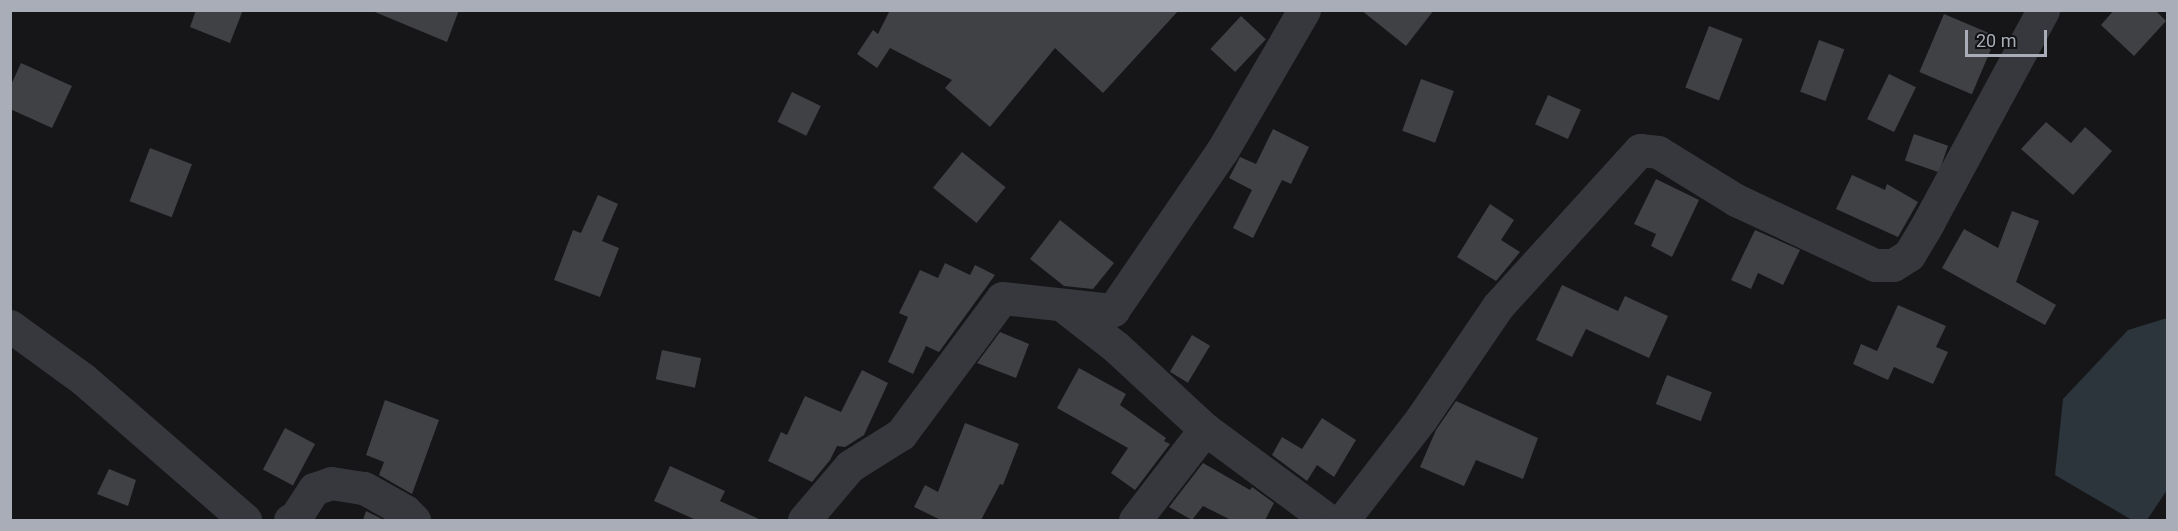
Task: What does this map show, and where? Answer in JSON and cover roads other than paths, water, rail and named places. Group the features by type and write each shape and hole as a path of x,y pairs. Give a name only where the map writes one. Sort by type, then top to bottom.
{"street":[{"path":"804,520 850,466 901,434 1002,298 1113,310 1222,151 1304,10"},
{"path":"1343,520 1421,419 1498,306 1641,150 1658,152 1736,200 1875,266 1893,265 1909,255 1928,224 2043,10"},
{"path":"1062,305 1116,347 1205,429 1328,520"},
{"path":"10,326 83,379 245,520"},
{"path":"1136,520 1205,429"},
{"path":"290,520 295,518 314,489 331,483 364,488 405,511 414,520"}]}
